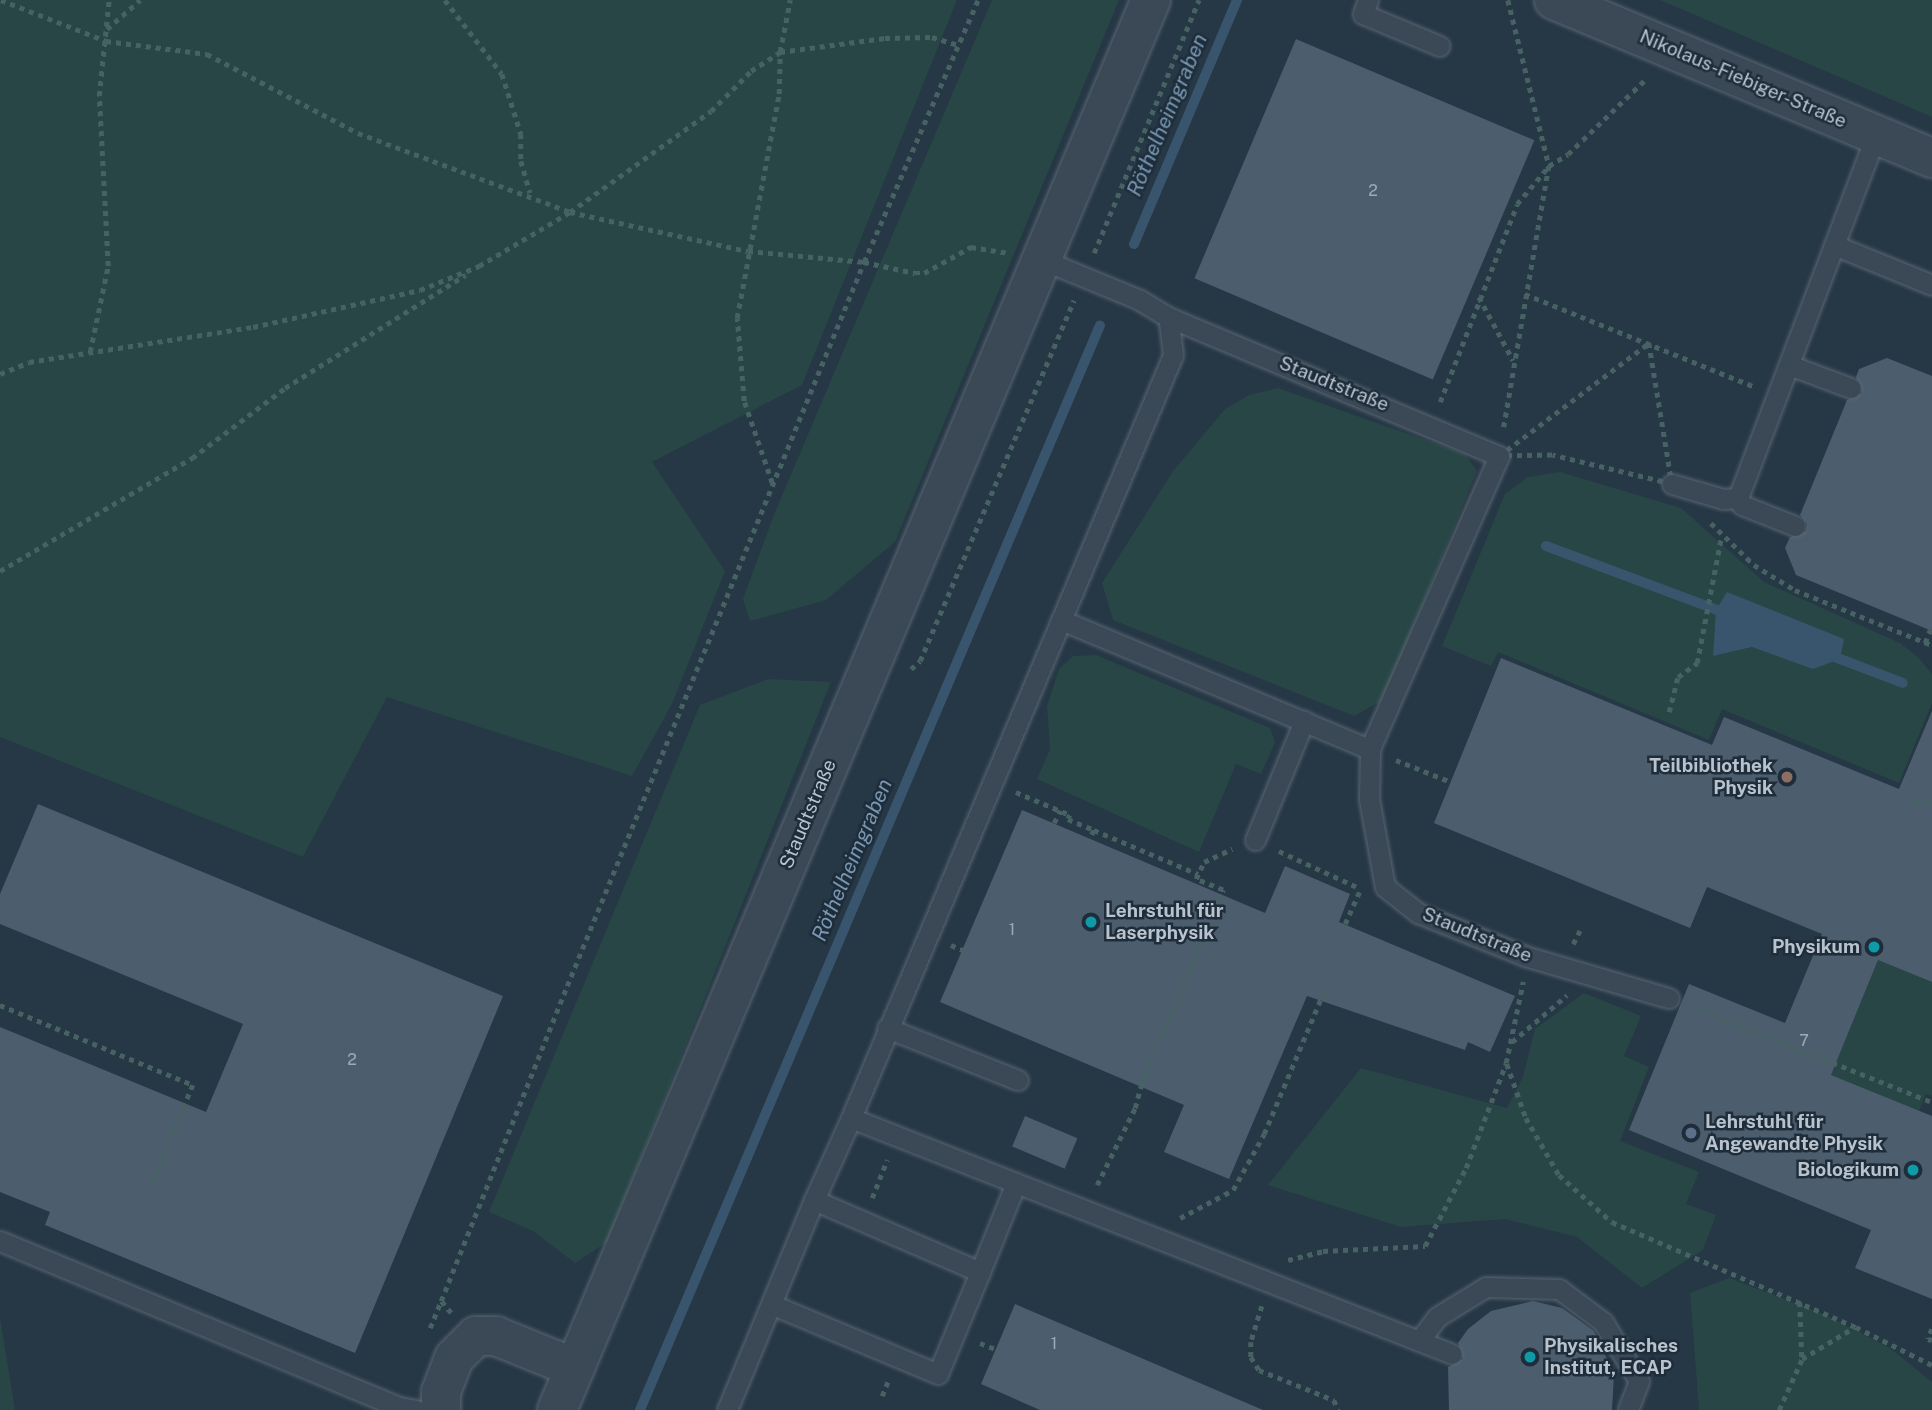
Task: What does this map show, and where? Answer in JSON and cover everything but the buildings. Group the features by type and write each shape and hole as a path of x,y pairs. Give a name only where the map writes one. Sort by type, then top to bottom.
{"street":[{"name":"Staudtstraße","path":"556,1410 1151,0"},
{"name":"Nikolaus-Fiebiger-Straße","path":"1554,0 1932,158"},
{"path":"441,1410 440,1392 454,1358 476,1336 496,1336 575,1368"}],"lane":[{"path":"1368,0 1363,14 1440,46"},
{"path":"1738,498 1877,135"},
{"path":"1835,245 1932,285"},
{"name":"Staudtstraße","path":"1042,260 1129,295 1168,317 1432,424 1499,456"},
{"path":"727,1410 1173,355 1168,317"},
{"path":"1789,365 1851,388"},
{"path":"1385,887 1369,799 1370,749 1499,456"},
{"path":"1678,485 1723,499 1738,498"},
{"path":"1738,498 1742,505 1795,526"},
{"path":"1061,620 1370,749"},
{"path":"1255,840 1304,721"},
{"name":"Staudtstraße","path":"1385,887 1418,913 1525,956 1670,998"},
{"path":"887,1028 1018,1080"},
{"path":"850,1118 1151,1233 1452,1354"},
{"path":"773,1305 938,1374 1016,1183"},
{"path":"814,1200 980,1272"},
{"path":"0,1241 398,1407 416,1410"},
{"path":"1419,1341 1437,1317 1486,1287 1559,1289 1603,1322 1639,1381 1628,1410"}],"path":[{"path":"1,0 106,41 207,54 358,133 530,194 570,212 748,251 864,262 924,273 962,249 981,247 1042,260"},
{"path":"90,352 108,266 99,138 109,0"},
{"path":"107,29 139,0"},
{"path":"445,0 502,74 521,134 521,161 530,194"},
{"path":"773,484 752,434 740,375 737,318 779,94 780,51 790,0"},
{"path":"476,1336 441,1301 864,262 978,0"},
{"path":"1499,456 1513,361 1549,166 1508,0"},
{"path":"0,571 192,458 285,388 570,212 676,132 697,122 751,71 780,51 885,37 932,37 958,45"},
{"path":"1432,424 1479,296 1517,204 1549,166 1568,154 1675,51"},
{"path":"0,374 29,362 253,327 419,290 479,266"},
{"path":"1525,294 1776,396"},
{"path":"1479,296 1513,361"},
{"path":"1499,456 1649,343"},
{"path":"1649,343 1678,485 1722,537 1795,590 1932,645"},
{"path":"1499,456 1552,455 1678,485"},
{"path":"1669,712 1678,677 1697,663 1722,537"},
{"path":"1926,643 1930,630"},
{"path":"1370,749 1451,782"},
{"path":"993,782 1060,810 1070,815 1068,819 1199,874"},
{"path":"1914,800 1932,801"},
{"path":"1054,823 1060,810"},
{"path":"1090,839 1094,830"},
{"path":"1255,840 1361,888 1385,887"},
{"path":"1086,1208 1135,1108 1141,1085 1223,890 1196,879 1204,862"},
{"path":"1345,924 1361,888"},
{"path":"1338,1410 1334,1400 1259,1370 1251,1357 1270,1281 1287,1261 1301,1255 1425,1246 1466,1168 1506,1063 1522,998 1525,956"},
{"path":"1512,1043 1590,975"},
{"path":"1151,1233 1233,1190 1264,1134 1327,984"},
{"path":"1670,998 1932,1102"},
{"path":"0,1005 192,1085 152,1184"},
{"path":"1506,1063 1526,1118 1559,1175 1612,1222 1856,1326 1932,1365"},
{"path":"862,1221 897,1136"},
{"path":"1779,1410 1802,1359 1800,1303"},
{"path":"1802,1359 1856,1326"},
{"path":"1932,1329 1928,1339 1932,1340"},
{"path":"982,1344 996,1349"}],"green space":[{"path":"0,0 957,0 802,385 652,462 725,571 672,704 632,776 387,697 303,857 0,737"},
{"path":"992,0 1119,0 895,542 826,600 750,621 743,599 773,517"},
{"path":"1660,0 1932,0 1932,117"},
{"path":"1278,388 1465,454 1477,471 1383,700 1354,716 1113,620 1102,583 1173,471 1225,409 1249,395"},
{"path":"1560,472 1681,508 1764,582 1900,643 1919,658 1932,674 1932,703 1899,783 1722,709 1709,740 1498,652 1491,666 1442,646 1505,494 1528,477","holes":["1727,592 1780,615 1770,652 1752,647 1713,656"]},
{"path":"1096,655 1270,728 1275,742 1261,774 1236,764 1199,852 1037,779 1050,749 1047,706 1059,669 1073,656"},
{"path":"768,679 831,682 607,1242 575,1263 533,1231 489,1212 700,705"},
{"path":"1878,960 1932,982 1932,1096 1926,1094 1919,1111 1831,1075"},
{"path":"1584,993 1641,1016 1624,1056 1649,1067 1620,1141 1699,1172 1686,1204 1716,1215 1703,1250 1642,1288 1577,1237 1505,1219 1401,1227 1268,1185 1361,1068 1507,1108 1523,1077 1535,1029"},
{"path":"1729,1278 1826,1315 1890,1348 1932,1382 1932,1410 1699,1410 1690,1293"},
{"path":"0,1317 15,1410 0,1410"}],"water":[{"path":"1727,592 1844,639 1840,659 1813,669 1752,647 1713,656 1716,610"}],"waterway":[{"name":"Röthelheimgraben","path":"1134,244 1237,0"},
{"name":"Röthelheimgraben","path":"640,1410 1100,325"},
{"path":"1546,546 1728,614"},
{"path":"1827,654 1903,683"}],"place":[{"name":"Teilbibliothek Physik","path":"1787,777"},
{"name":"Lehrstuhl für Laserphysik","path":"1091,922"},
{"name":"Physikum","path":"1874,947"},
{"name":"Lehrstuhl für Angewandte Physik","path":"1691,1133"},
{"name":"Biologikum","path":"1913,1170"},
{"name":"Physikalisches Institut, ECAP","path":"1530,1357"}]}
